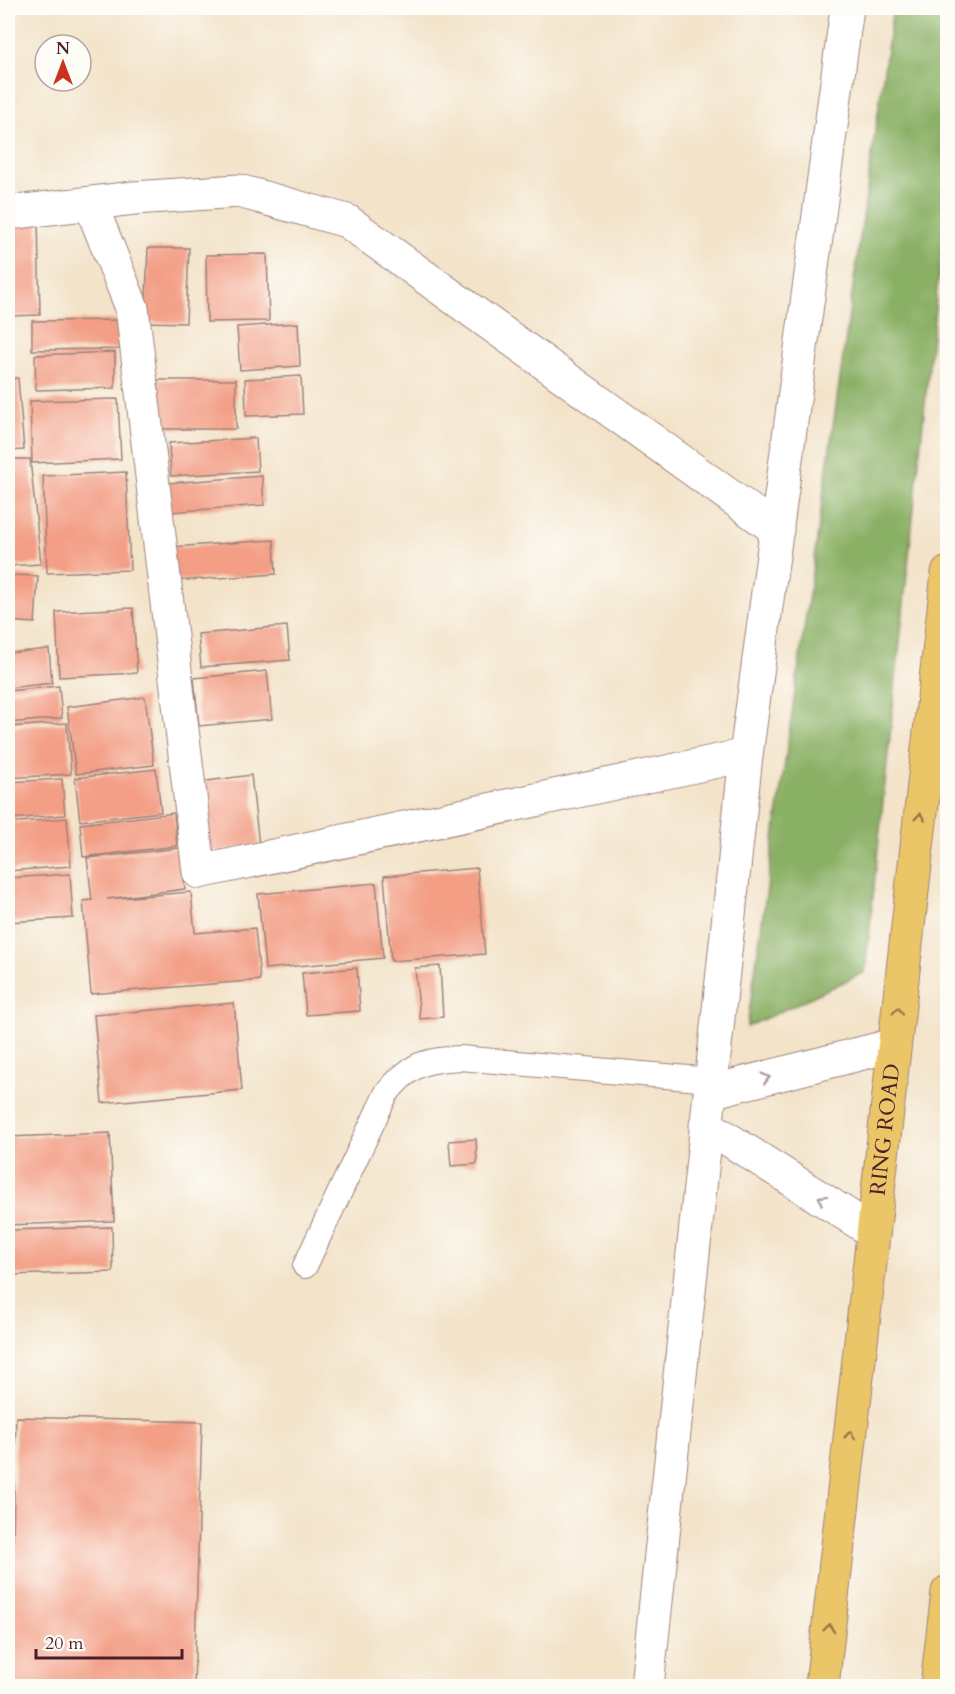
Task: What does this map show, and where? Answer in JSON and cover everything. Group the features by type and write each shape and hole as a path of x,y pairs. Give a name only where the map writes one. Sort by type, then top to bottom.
{"main road":[{"name":"RING ROAD","path":"822,1686 948,573"},
{"path":"937,1686 948,1592"}],"street":[{"path":"647,1686 746,755 847,8"},
{"path":"8,213 91,205 134,198 239,191 347,221 777,530"},
{"path":"91,205 132,308 199,872 746,755"},
{"path":"710,1086 894,1045"},
{"path":"706,1125 872,1231"}],"lane":[{"path":"305,1266 386,1094 401,1075 416,1065 434,1060 460,1058 710,1086"}],"green space":[{"path":"893,8 947,8 947,195 865,972 747,1027"}],"building":[{"path":"38,220 40,315 8,316 8,221"},
{"path":"148,248 189,248 186,323 145,322"},
{"path":"267,254 269,321 207,322 206,255"},
{"path":"121,320 121,349 32,350 32,321"},
{"path":"298,323 300,366 240,370 237,327"},
{"path":"115,352 115,388 36,390 35,355"},
{"path":"301,376 303,414 246,416 245,379"},
{"path":"18,378 24,450 8,451 8,379"},
{"path":"156,380 236,380 236,429 156,429"},
{"path":"118,399 121,459 32,463 30,401"},
{"path":"256,438 258,471 171,476 169,443"},
{"path":"8,459 30,459 41,564 8,566"},
{"path":"126,472 130,570 47,573 43,476"},
{"path":"262,476 264,505 170,512 168,483"},
{"path":"274,540 276,574 174,581 172,547"},
{"path":"8,575 38,576 35,623 8,621"},
{"path":"133,608 137,673 59,677 56,612"},
{"path":"287,626 290,660 201,667 198,634"},
{"path":"49,649 52,683 8,688 8,653"},
{"path":"267,671 272,719 199,726 194,678"},
{"path":"59,686 62,718 8,723 8,691"},
{"path":"145,697 154,765 76,774 67,707"},
{"path":"67,723 71,774 8,778 8,727"},
{"path":"156,769 161,812 80,821 75,778"},
{"path":"251,775 259,845 208,852 200,782"},
{"path":"62,779 65,815 8,819 8,782"},
{"path":"174,813 177,846 83,857 80,824"},
{"path":"67,818 71,866 8,871 8,823"},
{"path":"180,848 185,889 107,899 191,892 195,933 255,928 260,980 91,994 83,901 92,900 87,858"},
{"path":"477,868 485,954 391,961 384,876"},
{"path":"70,874 73,918 8,922 8,878"},
{"path":"376,883 383,958 265,969 258,894"},
{"path":"440,966 443,1017 420,1019 415,968"},
{"path":"357,968 360,1011 306,1015 302,973"},
{"path":"234,1003 242,1090 102,1103 94,1015"},
{"path":"110,1133 114,1221 8,1225 8,1137"},
{"path":"476,1139 477,1164 451,1166 449,1141"},
{"path":"112,1227 113,1272 8,1275 8,1230"},
{"path":"16,1417 202,1422 194,1686 9,1686"}]}
